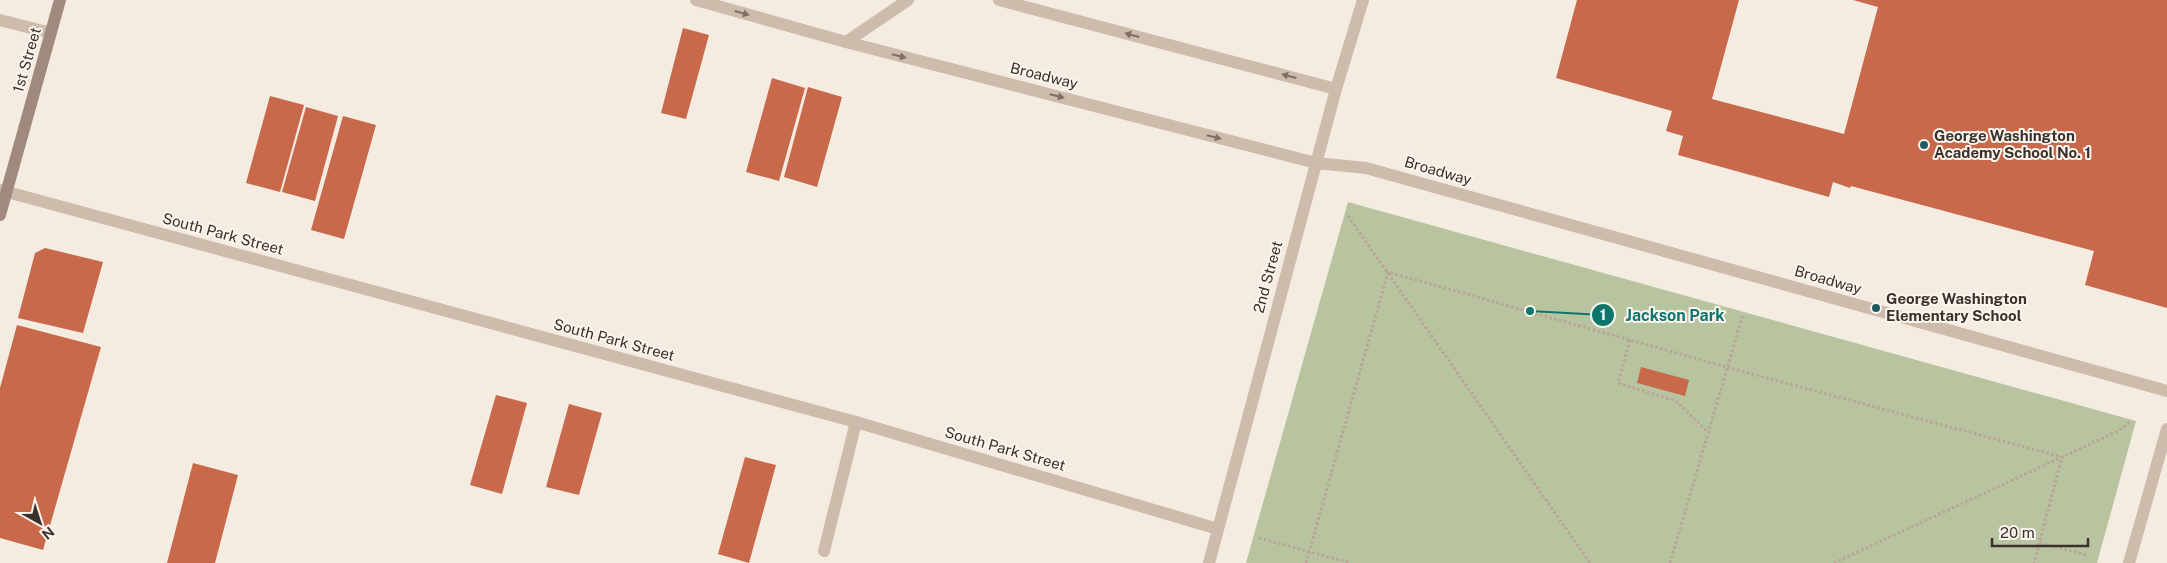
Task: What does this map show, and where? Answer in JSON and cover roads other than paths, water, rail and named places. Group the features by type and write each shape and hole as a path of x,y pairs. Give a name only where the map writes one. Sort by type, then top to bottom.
{"street":[{"name":"1st Street","path":"0,215 3,191 60,0"},
{"name":"Broadway","path":"696,0 846,42 1316,163 1366,168 2167,391"},
{"path":"846,42 908,0"},
{"path":"999,0 1336,88"},
{"name":"2nd Street","path":"1209,563 1336,88 1364,0"},
{"path":"0,20 51,33"},
{"name":"South Park Street","path":"3,191 856,422 1218,529"},
{"path":"824,551 856,422"},
{"path":"2129,563 2167,429"}],"place":[{"name":"George Washington Academy School No. 1","path":"1924,145"},
{"name":"George Washington Elementary School","path":"1876,308"},
{"name":"Jackson Park","path":"1530,311"}]}
